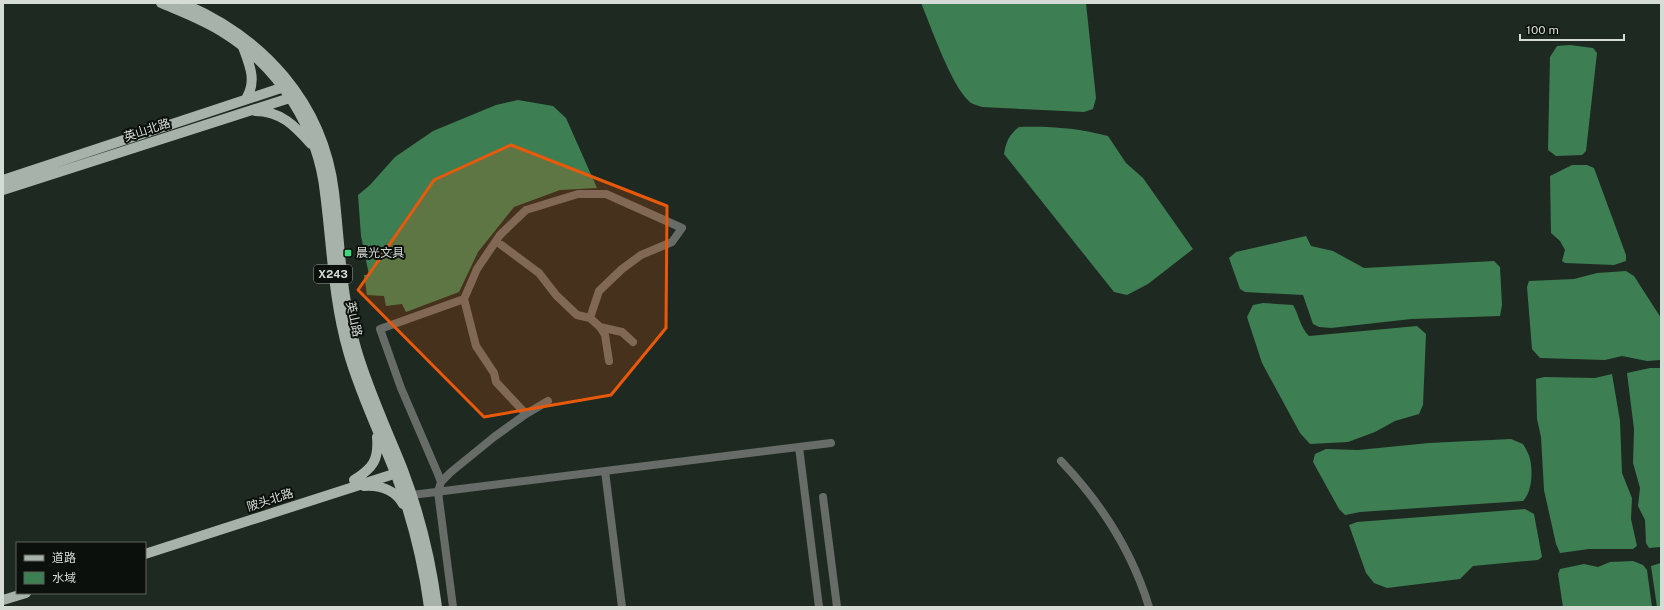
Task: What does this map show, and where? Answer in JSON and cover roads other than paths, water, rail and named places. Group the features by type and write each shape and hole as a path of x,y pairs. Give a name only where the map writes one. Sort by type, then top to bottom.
{"main road":[{"name":"英山路","path":"161,3 205,22 242,46 287,86"},
{"name":"英山路","path":"182,3 209,15 247,39 264,54 316,126 330,169 334,191 344,292 356,348 398,469 420,554 429,607"},
{"path":"242,46 253,74 251,87 246,99"},
{"name":"英山北路","path":"3,180 287,86"},
{"name":"英山路","path":"294,97 316,150 325,192 335,287 342,330 354,371 375,425 412,495 428,552 437,607"},
{"name":"英山北路","path":"3,190 294,97"},
{"path":"249,111 271,112 281,116 296,128 316,150"},
{"path":"355,483 376,460 378,445 375,425"},
{"name":"陂头北路","path":"146,554 398,469"},
{"path":"355,483 388,490 401,500 409,514"},
{"name":"陂头北路","path":"146,548 355,483"},
{"path":"3,594 16,589"},
{"path":"3,600 23,594"}],"street":[{"path":"526,414 496,382 494,373 476,346 464,299 477,269 500,235 526,210 578,194 606,194 682,228 672,242 641,255 622,268 599,291 590,318"},
{"path":"496,241 539,273 556,295 577,315 590,318 600,327 605,335 609,361"},
{"path":"441,482 401,388 380,329 464,299"},
{"path":"600,327 622,332 633,342"},
{"path":"452,607 438,492 441,482 488,442 526,414 548,401"},
{"path":"412,495 831,443"},
{"path":"799,447 819,607"},
{"path":"1061,461 1089,493 1116,533 1133,565 1149,607"},
{"path":"605,471 622,607"},
{"path":"823,497 836,607"}],"water":[{"path":"921,3 1086,3 1096,98 1093,109 1084,112 982,107 973,104 965,97 950,73"},
{"path":"1570,45 1593,48 1597,53 1586,151 1582,155 1556,156 1548,150 1550,57 1557,46"},
{"path":"518,100 553,106 566,118 597,188 560,190 514,207 478,252 459,292 406,312 402,304 386,306 384,296 367,295 364,275 369,275 361,236 358,195 370,185 395,157 433,131 496,105"},
{"path":"1019,127 1064,128 1108,136 1126,163 1143,178 1193,249 1148,284 1127,295 1114,292 1004,154 1008,139"},
{"path":"1572,165 1587,165 1594,168 1626,255 1626,261 1614,265 1565,263 1562,261 1565,250 1560,241 1551,233 1550,176"},
{"path":"1306,236 1311,246 1333,251 1364,268 1494,261 1500,267 1502,305 1500,316 1411,319 1331,328 1319,327 1313,324 1303,295 1245,292 1240,289 1229,258 1236,252"},
{"path":"1626,271 1634,276 1661,318 1661,360 1647,361 1622,356 1605,360 1540,358 1532,349 1527,287 1529,281 1574,279 1597,273"},
{"path":"1263,303 1293,305 1304,329 1309,336 1417,326 1426,334 1423,405 1419,414 1395,421 1375,432 1348,442 1310,444 1300,433 1262,363 1247,317 1253,305"},
{"path":"1650,368 1661,368 1661,547 1649,548 1646,543 1645,520 1638,506 1640,488 1633,463 1634,429 1627,373"},
{"path":"1612,374 1620,421 1622,473 1632,498 1631,519 1637,546 1633,549 1589,549 1560,553 1556,544 1544,490 1541,437 1537,419 1536,379 1544,377 1595,378"},
{"path":"1511,439 1523,444 1530,459 1531,482 1526,497 1523,501 1360,512 1345,515 1339,509 1313,462 1315,454 1326,449 1358,450 1429,443"},
{"path":"1525,509 1534,514 1542,557 1538,560 1473,566 1460,579 1387,588 1374,583 1366,573 1349,525 1357,522"},
{"path":"1633,561 1643,565 1647,570 1652,607 1563,607 1558,574 1560,569 1584,564 1598,567 1610,562"},
{"path":"1661,563 1661,607 1657,607 1651,566"}],"place":[{"name":"晨光文具","path":"348,253"}]}
